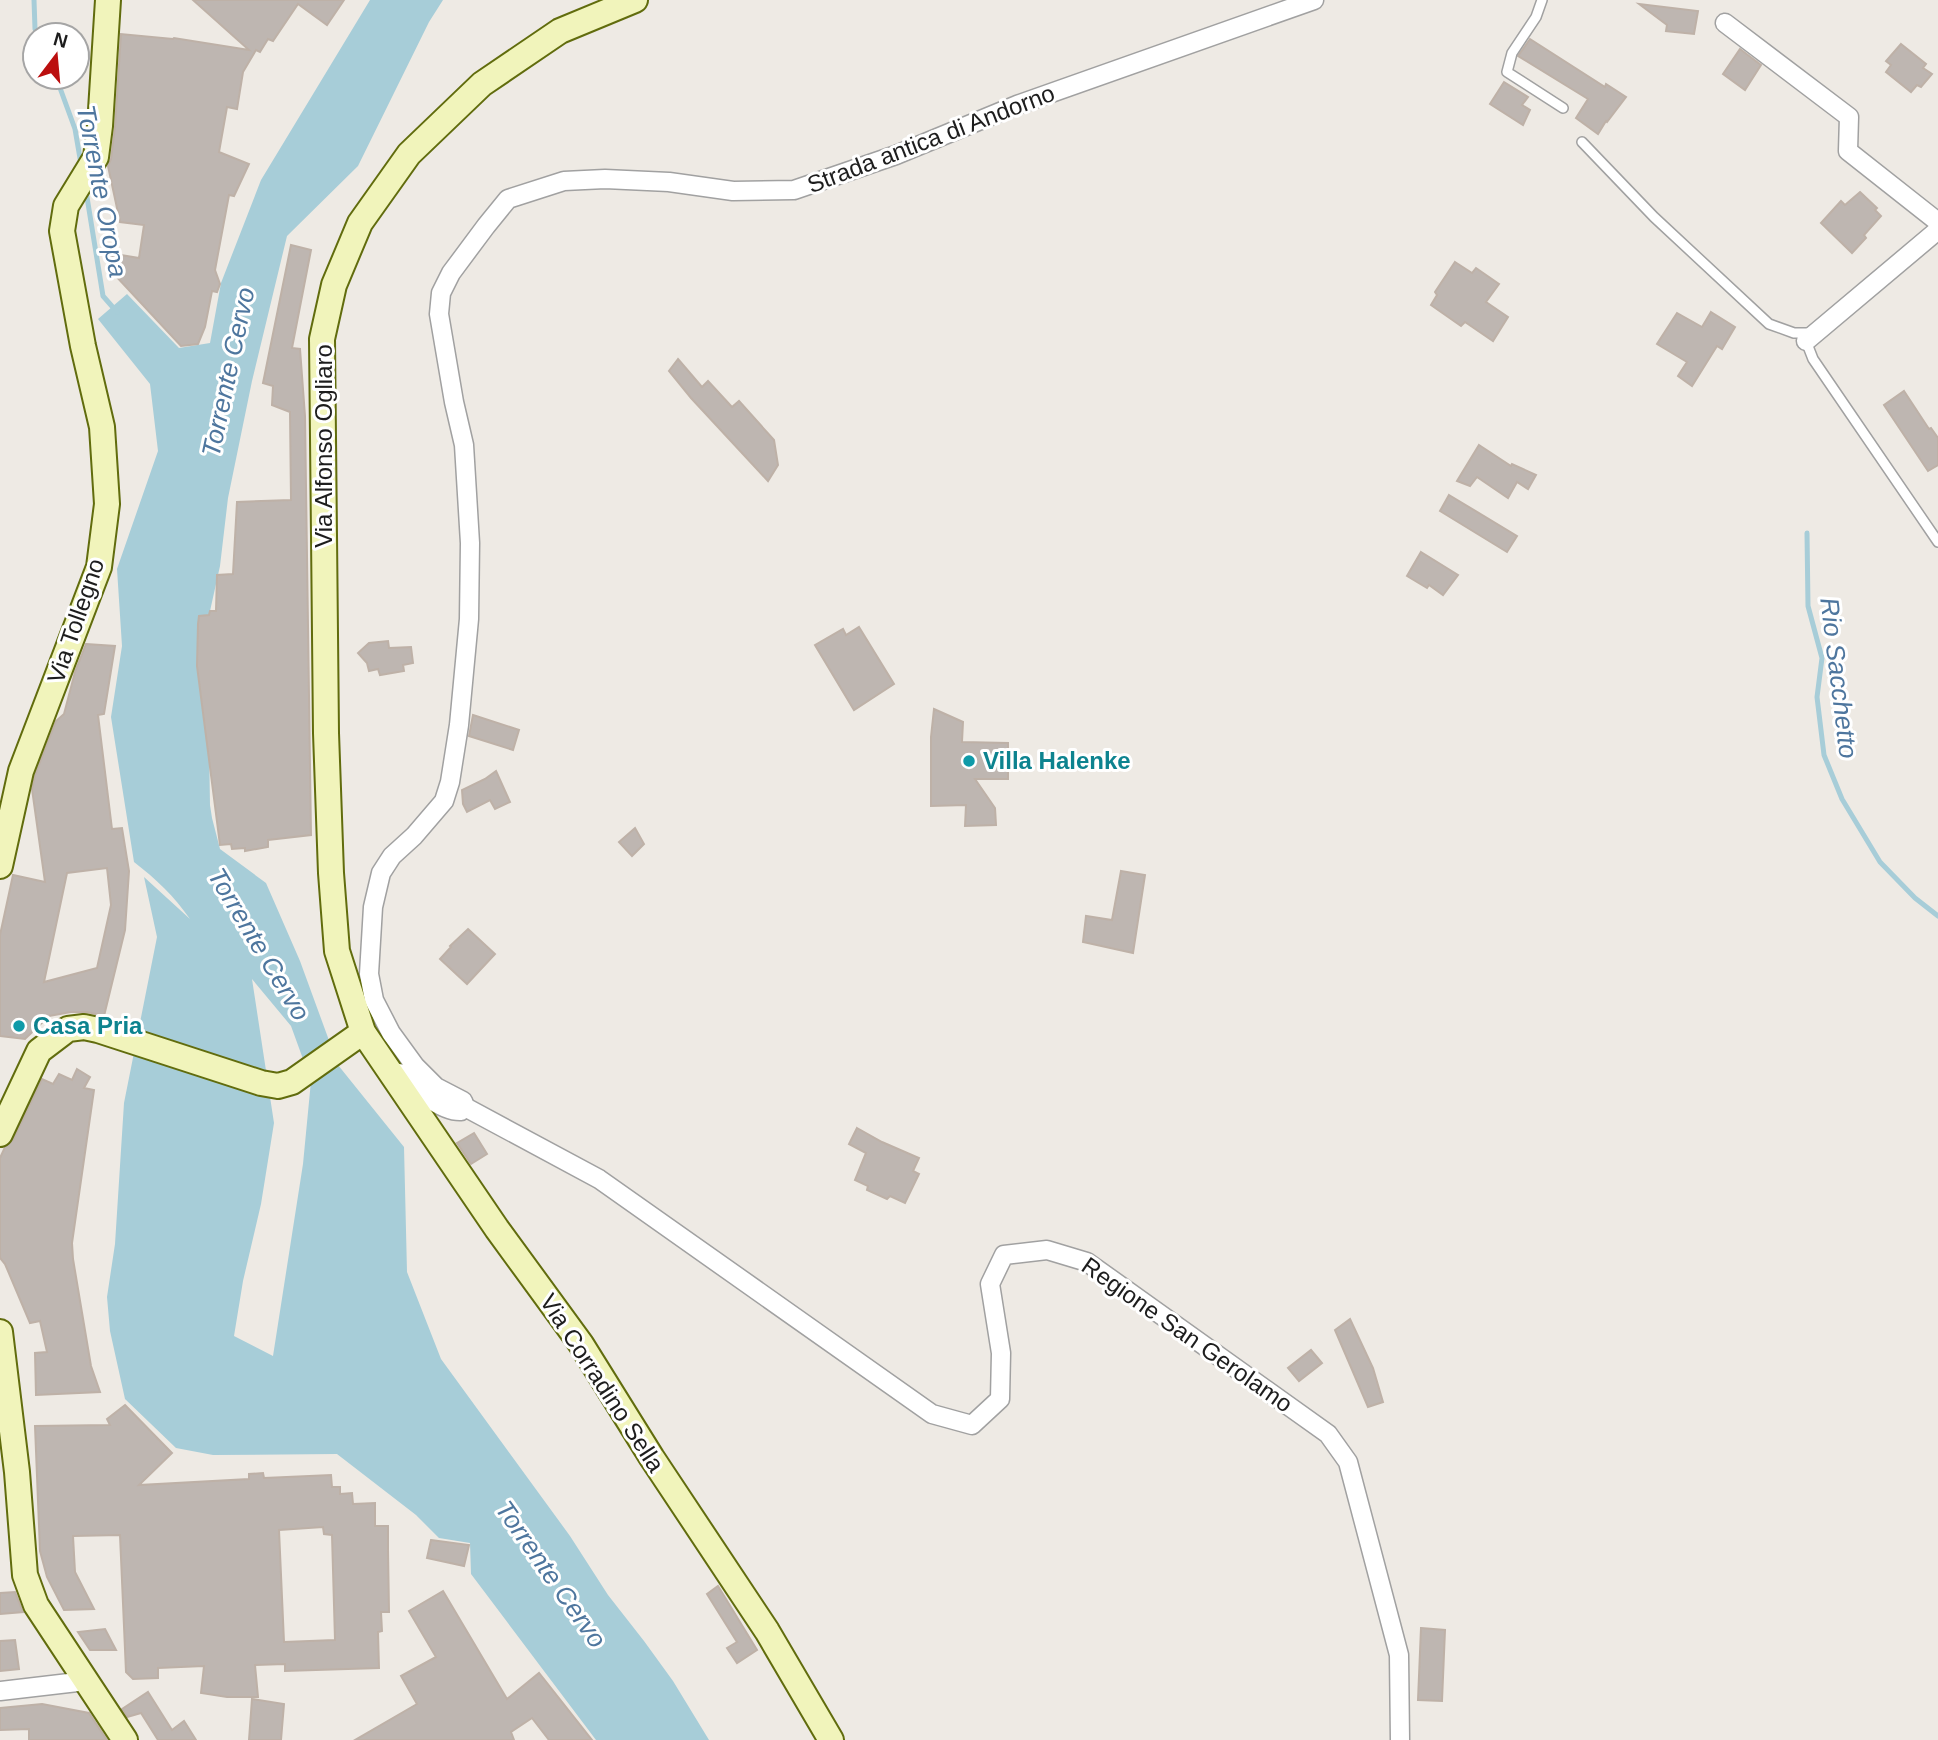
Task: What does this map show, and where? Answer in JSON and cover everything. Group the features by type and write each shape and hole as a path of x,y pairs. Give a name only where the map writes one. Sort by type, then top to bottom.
{"main road":[{"name":"Via Tollegno","path":"0,866 21,771 99,567 107,504 102,427 83,346 62,231 66,205 96,157 108,0"},
{"name":"Via Alfonso Ogliaro","path":"355,1037 337,951 326,733 323,340 334,285 360,223 409,154 482,84 559,31 635,0"},
{"path":"0,1134 39,1051 68,1029 84,1027 98,1030 261,1083 278,1086 292,1082 355,1037"},
{"name":"Via Corradino Sella","path":"355,1037 379,1055 496,1229 581,1344 652,1458 768,1631 831,1740"},
{"path":"0,1332 17,1472 25,1575 36,1605 125,1740"}],"street":[{"name":"Strada antica di Andorno","path":"460,1102 436,1087 415,1066 391,1033 374,1000 369,974 373,906 382,873 392,856 444,802 459,725 469,619 470,543 464,445 439,314 441,293 451,272 508,199 553,184 605,178 669,182 733,191 794,190 895,155 1017,105 1314,0"},
{"path":"1725,23 1849,117 1848,151 1938,222"},
{"path":"1811,337 1938,230"},
{"path":"379,1055 415,1088 440,1105 454,1112 461,1111 460,1102"},
{"name":"Regione San Gerolamo","path":"460,1102 599,1179 932,1414 972,1425 1000,1399 1001,1353 990,1284 1004,1255 1047,1250 1087,1262 1328,1434 1348,1462 1399,1655 1399,1740"},
{"path":"0,1691 86,1681"}],"lane":[{"path":"1542,0 1536,16 1511,53 1507,72 1563,108"},
{"path":"1582,142 1654,217 1769,324 1811,337 1813,359 1938,542"}],"water":[{"name":"Torrente Cervo","path":"370,0 443,0 429,22 358,166 287,236 252,381 228,498 220,566 202,647 209,742 210,805 220,849 266,883 300,961 338,1065 404,1147 407,1272 441,1359 570,1536 608,1595 673,1681 709,1740 596,1740 471,1574 470,1543 439,1538 416,1515 337,1454 213,1455 176,1448 125,1399 110,1331 107,1297 115,1244 124,1103 157,937 144,877 190,919 164,888 134,862 111,717 122,646 117,569 158,451 150,384 98,319 127,294 179,348 210,343 221,283 261,180","holes":["252,979 291,1026 311,1081 303,1164 273,1356 234,1336 243,1281 261,1204 274,1123"]}],"building":[{"path":"193,0 344,0 327,25 298,4 273,41 268,39 260,52 256,50 243,72 237,109 227,107 219,152 249,164 234,196 229,195 215,270 220,284 217,292 212,291 205,327 198,344 181,346 113,273 109,253 139,258 144,225 120,222 108,166 115,127 121,34 174,38 249,50"},
{"path":"1639,4 1698,11 1694,34 1666,31 1667,25"},
{"path":"1530,39 1605,87 1606,84 1626,97 1598,134 1576,118 1588,99 1518,56"},
{"path":"1901,44 1926,64 1923,68 1932,74 1921,87 1917,85 1911,92 1886,72 1891,65 1886,61"},
{"path":"1740,49 1761,65 1745,90 1723,74"},
{"path":"1504,82 1528,97 1522,105 1530,110 1523,125 1490,104"},
{"path":"1860,192 1877,208 1875,210 1881,216 1852,253 1821,223 1841,201 1845,205"},
{"path":"291,245 311,250 292,348 300,349 305,416 311,835 268,840 268,847 245,851 245,848 232,849 231,844 220,845 197,666 198,624 199,616 216,611 217,575 233,574 237,502 291,500 290,412 272,405 273,386 263,383"},
{"path":"1455,262 1472,273 1476,268 1499,284 1486,302 1508,317 1493,341 1465,322 1461,326 1431,305 1437,295 1435,292"},
{"path":"1711,312 1735,327 1722,349 1717,346 1692,386 1678,376 1687,362 1657,344 1677,313 1702,327"},
{"path":"678,359 702,387 708,381 732,407 739,401 774,440 778,465 768,481 669,371"},
{"path":"1904,391 1938,438 1938,465 1928,471 1884,405"},
{"path":"1479,445 1511,466 1512,464 1536,475 1528,489 1517,482 1508,498 1477,477 1470,486 1457,481"},
{"path":"1449,495 1517,536 1507,552 1440,511"},
{"path":"1421,552 1458,575 1443,595 1429,585 1427,588 1407,576"},
{"path":"859,627 894,684 854,710 815,645 843,629 846,635"},
{"path":"388,641 389,648 411,647 413,663 403,665 404,671 380,675 378,669 369,671 367,663 358,653 369,643"},
{"path":"86,644 115,646 104,714 98,715 112,829 122,828 129,871 125,930 104,1016 71,1012 49,1016 25,1039 0,1036 0,935 13,875 45,882 32,789 56,721 64,714","holes":["107,868 111,905 97,968 44,982 67,873"]},
{"name":"Villa Halenke","path":"934,709 963,722 962,742 1008,743 1008,779 975,779 995,808 996,825 965,826 966,805 931,806 931,737"},
{"path":"473,715 519,730 513,750 469,736"},
{"path":"496,771 510,802 495,809 490,800 467,812 463,804 462,790"},
{"path":"635,828 644,844 632,856 619,842"},
{"path":"1121,871 1145,875 1133,953 1083,942 1086,916 1112,920"},
{"path":"468,929 495,954 467,984 440,959"},
{"path":"77,1069 90,1077 84,1088 94,1090 72,1243 73,1259 91,1366 100,1392 36,1395 35,1353 47,1352 40,1321 30,1323 0,1258 0,1158 5,1147 13,1140 42,1079 53,1084 59,1074 72,1080"},
{"path":"857,1128 919,1158 913,1171 919,1174 905,1203 867,1190 868,1186 855,1180 866,1153 849,1144"},
{"path":"474,1133 487,1154 471,1164 457,1143"},
{"path":"1350,1319 1373,1368 1383,1402 1368,1407 1335,1330"},
{"path":"1311,1350 1322,1363 1299,1381 1288,1368"},
{"path":"125,1405 172,1453 139,1485 249,1479 249,1474 263,1473 264,1478 331,1475 332,1487 340,1487 340,1494 352,1493 353,1504 375,1503 375,1526 388,1526 389,1612 381,1612 382,1631 378,1632 379,1668 285,1671 285,1664 255,1665 258,1697 227,1697 201,1693 204,1666 158,1668 158,1678 133,1679 126,1672 120,1535 73,1536 75,1572 94,1609 64,1610 47,1577 40,1551 35,1426 110,1425 107,1419","holes":["323,1527 324,1534 332,1535 335,1640 284,1642 279,1530"]},
{"path":"431,1540 469,1545 464,1566 427,1558"},
{"path":"718,1586 757,1650 737,1663 727,1648 737,1642 707,1594"},
{"path":"443,1591 507,1699 539,1673 592,1740 549,1740 532,1718 511,1732 514,1740 355,1740 417,1704 401,1676 436,1657 409,1611"},
{"path":"15,1592 23,1612 0,1614 0,1593"},
{"path":"1421,1628 1445,1630 1442,1701 1418,1700"},
{"path":"105,1629 116,1650 90,1650 78,1632"},
{"path":"15,1640 19,1669 0,1671 0,1641"},
{"path":"148,1692 172,1730 184,1721 196,1740 158,1740 141,1713 127,1717 122,1709"},
{"path":"252,1699 284,1704 281,1740 249,1740"},
{"path":"42,1704 89,1713 107,1740 29,1740 29,1729 0,1730 0,1708"}],"waterway":[{"name":"Torrente Oropa","path":"34,0 35,21"},
{"name":"Torrente Oropa","path":"61,91 75,129 81,164"},
{"name":"Torrente Oropa","path":"86,191 103,296 117,312"},
{"name":"Rio Sacchetto","path":"1807,533 1808,606 1822,658 1817,697 1824,755 1842,799 1880,862 1915,898 1938,916"}],"place":[{"name":"Villa Halenke","path":"969,761"},
{"name":"Casa Pria","path":"19,1026"}]}
